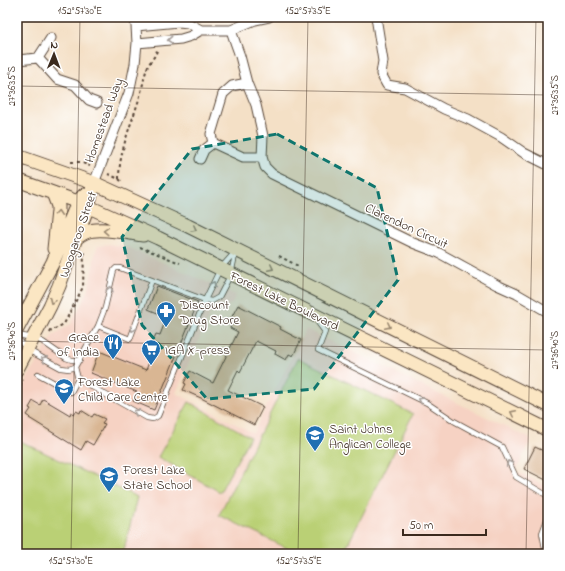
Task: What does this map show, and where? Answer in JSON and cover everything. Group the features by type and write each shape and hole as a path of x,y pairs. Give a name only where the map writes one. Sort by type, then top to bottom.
{"main road":[{"name":"Forest Lake Boulevard","path":"17,156 94,183 188,226 548,405"},
{"name":"Forest Lake Boulevard","path":"17,180 83,204 158,238 548,430"},
{"name":"Woogaroo Street","path":"17,329 94,183"},
{"path":"53,193 58,206 58,211 53,262"},
{"name":"Woogaroo Street","path":"17,369 28,350 59,286 76,238 83,204"},
{"path":"76,238 87,231 94,230 158,238"}],"street":[{"path":"135,21 179,22 188,23 201,30 231,30 255,20 269,17"},
{"path":"376,17 383,61 381,74 387,85 405,88 444,110 468,119 501,137 524,153 548,165"},
{"name":"Homestead Way","path":"94,183 129,93 136,64 137,43 135,21"},
{"path":"137,43 181,39 191,36 201,30"},
{"path":"213,143 243,157 262,157 263,136 256,105 231,30"},
{"path":"38,58 51,38"},
{"path":"17,60 38,58"},
{"path":"38,58 57,79 75,85 89,100 97,103"},
{"path":"213,143 211,134 223,94 232,86 248,83"},
{"path":"200,159 204,150 213,143"},
{"name":"Clarendon Circuit","path":"262,157 264,167 272,174 413,243 439,253 548,312"}],"lane":[{"path":"78,379 147,418 153,419 158,416 206,300 226,271 236,251"},
{"path":"17,337 28,350 61,368 68,369 75,367 98,326 105,308 114,270 116,268 120,268 212,301 219,297 226,271 236,251"},
{"path":"98,326 130,338 152,280"},
{"path":"312,314 325,332 318,350 428,403 454,422 502,447 516,477 548,496 548,517 542,533 547,554"},
{"path":"17,337 34,338 43,342 66,358 80,360"},
{"path":"38,374 71,392 78,379 75,367"}],"highlighted area":[{"path":"277,134 377,188 398,280 314,389 207,399 142,325 122,237 192,149"}],"shaded area":[{"path":"110,244 130,248 236,295 232,304 211,311 176,393 253,433 306,329 531,439 516,471 548,487 548,554 17,554 17,396 53,335 71,324 88,291 98,246"}],"green space":[{"path":"298,358 413,414 343,554 299,554 219,515"},
{"path":"189,402 250,437 220,492 158,457"},
{"path":"18,440 137,497 123,554 17,554"}],"building":[{"path":"157,286 198,302 154,410 133,401 137,392 91,373 99,351 146,370 156,344 152,343 156,334 160,335 167,317 148,309"},
{"path":"238,305 281,327 280,329 301,340 293,356 289,354 286,360 275,354 276,351 256,341 240,372 238,370 228,390 263,407 254,425 183,390 186,384 184,383 190,371 213,383 238,332 230,328 231,325 228,324"},
{"path":"43,399 70,415 71,412 74,414 76,411 80,413 81,410 92,417 94,414 105,419 102,423 105,424 93,445 86,441 81,450 29,418 30,417 27,415 31,409 29,408 33,401 40,405"},
{"path":"535,447 548,453 548,481 524,469"}],"place":[{"name":"Discount Drug Store","path":"166,328"},
{"name":"Grace of India","path":"113,360"},
{"name":"IGA X-press","path":"151,366"},
{"name":"Forest Lake Child Care Centre","path":"64,405"},
{"name":"Saint Johns Anglican College","path":"315,452"},
{"name":"Forest Lake State School","path":"109,493"}]}
